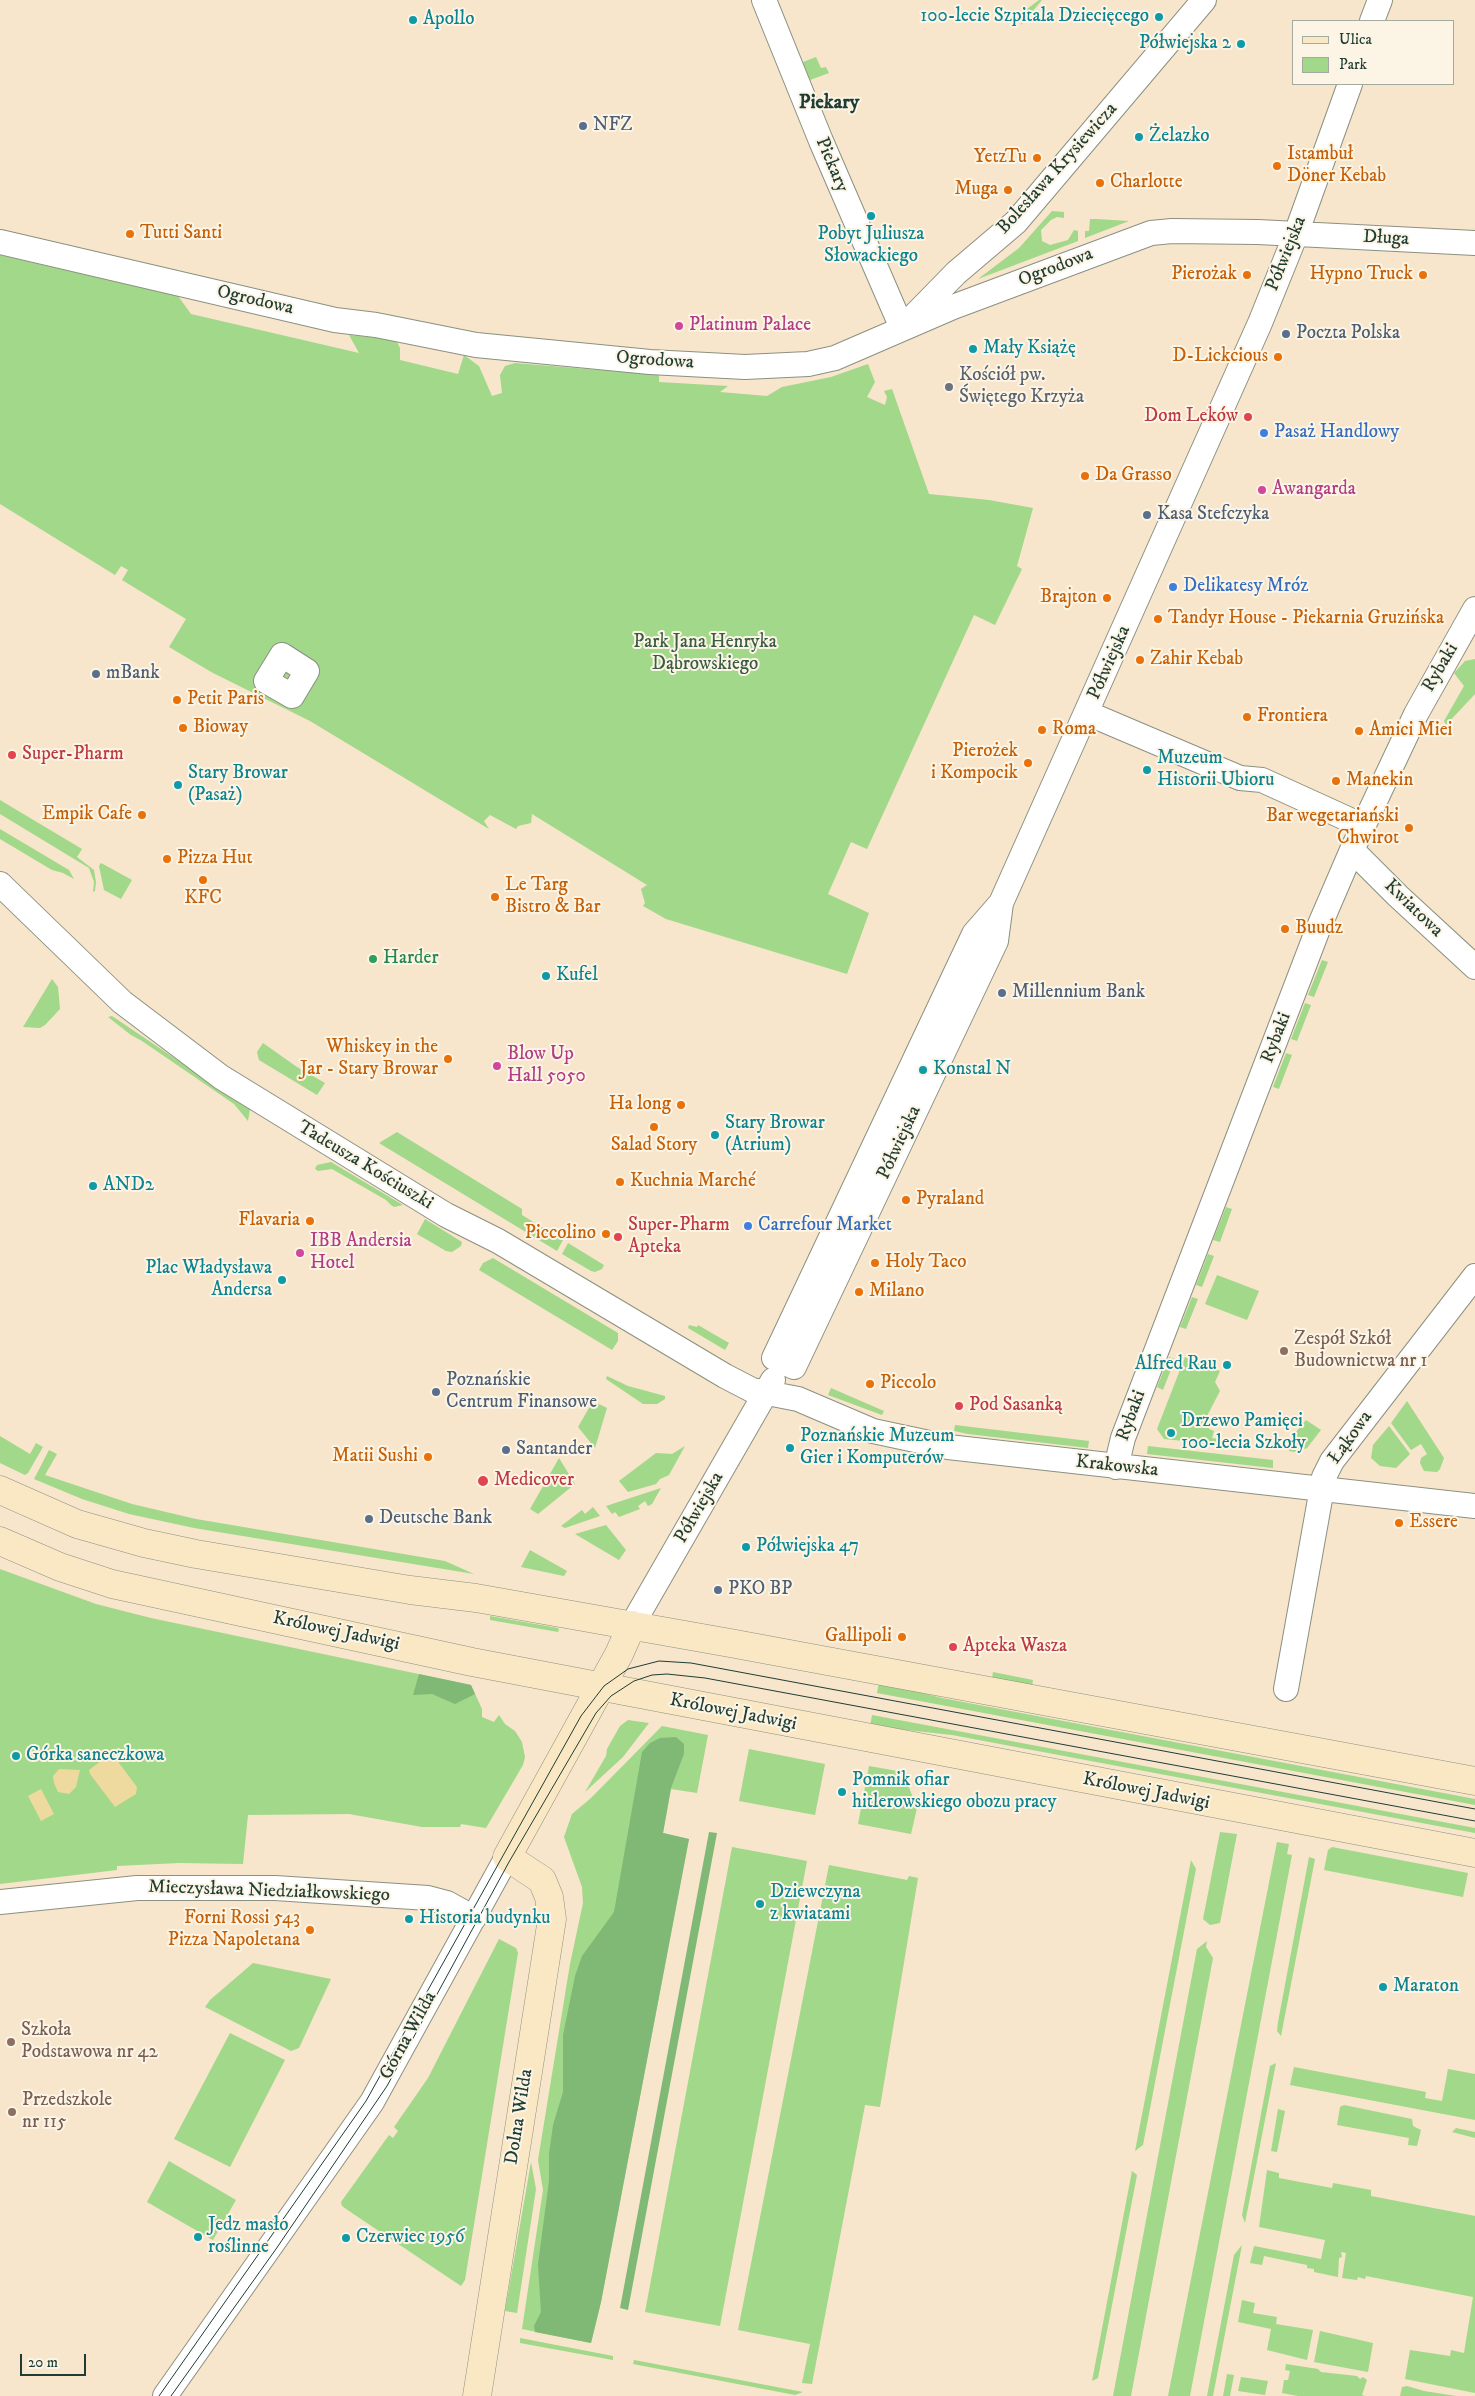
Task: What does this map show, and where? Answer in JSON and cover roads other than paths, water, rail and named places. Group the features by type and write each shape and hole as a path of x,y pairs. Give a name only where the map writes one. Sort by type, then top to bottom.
{"street":[{"name":"Piekary","path":"764,0 821,141 902,328"},
{"name":"Bolesława Krysiewicza","path":"902,328 956,273 1016,222 1204,0"},
{"path":"1372,20 1380,0"},
{"name":"Półwiejska","path":"619,1654 632,1625 766,1393 782,1362 774,1358 819,1289 974,934 1001,903 1088,713 1154,541 1224,425 1260,323 1296,234 1350,85"},
{"name":"Ogrodowa","path":"0,242 335,320 376,325 476,345 650,362 745,367 808,364 835,358 868,345 902,328 1151,233 1172,231 1296,234"},
{"name":"Długa","path":"1296,234 1475,243"},
{"name":"Rybaki","path":"1116,1467 1123,1438 1318,928 1352,850 1416,714 1467,640 1475,609"},
{"path":"1088,713 1240,778 1262,780 1363,826"},
{"name":"Kwiatowa","path":"1352,850 1398,896 1475,967"},
{"name":"Tadeusza Kościuszki","path":"0,884 122,1002 221,1077 446,1215 498,1241 739,1384 766,1393"},
{"name":"Łąkowa","path":"1286,1690 1320,1490 1332,1461 1475,1276"},
{"name":"Krakowska","path":"766,1393 798,1400 873,1431 948,1447 1475,1506"},
{"path":"0,1490 77,1524 144,1543 196,1554 417,1591 476,1598 632,1625 1475,1781"},
{"name":"Królowej Jadwigi","path":"0,1541 60,1567 112,1584 472,1662 1475,1853"},
{"name":"Górna Wilda","path":"165,2396 372,2102 619,1654"},
{"name":"Dolna Wilda","path":"477,2396 552,1919 550,1897 542,1880 507,1857"},
{"name":"Mieczysława Niedziałkowskiego","path":"0,1902 137,1888 275,1888 428,1898 447,1903 474,1918"}],"tram line":[{"path":"159,2396 366,2101 581,1716 604,1686 628,1669 659,1661 691,1663 1475,1809"},
{"path":"171,2396 276,2249 387,2086 509,1862 596,1713 611,1696 634,1681 652,1675 667,1674 705,1678 1475,1821"}],"place":[{"name":"100-lecie Szpitala Dziecięcego","path":"1159,17"},
{"name":"Apollo","path":"413,20"},
{"name":"Półwiejska 2","path":"1241,44"},
{"name":"NFZ","path":"583,126"},
{"name":"Żelazko","path":"1139,137"},
{"name":"YetzTu","path":"1037,158"},
{"name":"Istambuł Döner Kebab","path":"1277,166"},
{"name":"Charlotte","path":"1100,183"},
{"name":"Muga","path":"1008,190"},
{"name":"Pobyt Juliusza Słowackiego","path":"871,216"},
{"name":"Tutti Santi","path":"130,234"},
{"name":"Pierożak","path":"1247,275"},
{"name":"Hypno Truck","path":"1423,275"},
{"name":"Platinum Palace","path":"679,326"},
{"name":"Poczta Polska","path":"1286,334"},
{"name":"Mały Książę","path":"973,349"},
{"name":"D-Lickcious","path":"1278,357"},
{"name":"Kościół pw. Świętego Krzyża","path":"949,387"},
{"name":"Dom Leków","path":"1248,417"},
{"name":"Pasaż Handlowy","path":"1264,433"},
{"name":"Da Grasso","path":"1085,476"},
{"name":"Awangarda","path":"1262,490"},
{"name":"Kasa Stefczyka","path":"1147,515"},
{"name":"Delikatesy Mróz","path":"1173,587"},
{"name":"Brajton","path":"1107,598"},
{"name":"Tandyr House - Piekarnia Gruzińska","path":"1158,619"},
{"name":"Zahir Kebab","path":"1140,660"},
{"name":"mBank","path":"96,674"},
{"name":"Petit Paris","path":"177,700"},
{"name":"Frontiera","path":"1247,717"},
{"name":"Bioway","path":"183,728"},
{"name":"Roma","path":"1042,730"},
{"name":"Amici Miei","path":"1359,731"},
{"name":"Super-Pharm","path":"12,755"},
{"name":"Pierożek i Kompocik","path":"1028,763"},
{"name":"Muzeum Historii Ubioru","path":"1147,770"},
{"name":"Manekin","path":"1336,781"},
{"name":"Stary Browar (Pasaż)","path":"178,785"},
{"name":"Empik Cafe","path":"142,815"},
{"name":"Bar wegetariański Chwirot","path":"1409,828"},
{"name":"Pizza Hut","path":"167,859"},
{"name":"KFC","path":"203,880"},
{"name":"Le Targ Bistro & Bar","path":"495,897"},
{"name":"Buudz","path":"1285,929"},
{"name":"Harder","path":"373,959"},
{"name":"Kufel","path":"546,976"},
{"name":"Millennium Bank","path":"1002,993"},
{"name":"Whiskey in the Jar - Stary Browar","path":"448,1059"},
{"name":"Blow Up Hall 5050","path":"497,1066"},
{"name":"Konstal N","path":"923,1070"},
{"name":"Ha long","path":"681,1105"},
{"name":"Salad Story","path":"654,1127"},
{"name":"Stary Browar (Atrium)","path":"715,1135"},
{"name":"Kuchnia Marché","path":"620,1182"},
{"name":"AND2","path":"93,1186"},
{"name":"Pyraland","path":"906,1200"},
{"name":"Flavaria","path":"310,1221"},
{"name":"Carrefour Market","path":"748,1226"},
{"name":"Piccolino","path":"606,1234"},
{"name":"Super-Pharm Apteka","path":"618,1237"},
{"name":"IBB Andersia Hotel","path":"300,1253"},
{"name":"Holy Taco","path":"875,1263"},
{"name":"Plac Władysława Andersa","path":"282,1280"},
{"name":"Milano","path":"859,1292"},
{"name":"Zespół Szkół Budownictwa nr 1","path":"1284,1351"},
{"name":"Alfred Rau","path":"1227,1365"},
{"name":"Piccolo","path":"870,1384"},
{"name":"Poznańskie Centrum Finansowe","path":"436,1392"},
{"name":"Pod Sasanką","path":"959,1406"},
{"name":"Drzewo Pamięci 100-lecia Szkoły","path":"1171,1433"},
{"name":"Poznańskie Muzeum Gier i Komputerów","path":"790,1448"},
{"name":"Santander","path":"506,1450"},
{"name":"Matii Sushi","path":"428,1457"},
{"name":"Medicover","path":"483,1481"},
{"name":"Deutsche Bank","path":"369,1519"},
{"name":"Essere","path":"1399,1523"},
{"name":"Półwiejska 47","path":"746,1547"},
{"name":"PKO BP","path":"718,1590"},
{"name":"Gallipoli","path":"902,1637"},
{"name":"Apteka Wasza","path":"953,1647"},
{"name":"Górka saneczkowa","path":"16,1756"},
{"name":"Pomnik ofiar hitlerowskiego obozu pracy","path":"842,1792"},
{"name":"Dziewczyna z kwiatami","path":"760,1904"},
{"name":"Historia budynku","path":"409,1919"},
{"name":"Forni Rossi 543 Pizza Napoletana","path":"310,1930"},
{"name":"Maraton","path":"1383,1987"},
{"name":"Szkoła Podstawowa nr 42","path":"11,2042"},
{"name":"Przedszkole nr 115","path":"12,2112"},
{"name":"Jedz masło roślinne","path":"198,2237"},
{"name":"Czerwiec 1956","path":"346,2238"}],"district":[{"name":"Piekary","path":"829,104"}],"park label":[{"name":"Park Jana Henryka Dąbrowskiego","path":"705,654"}]}
